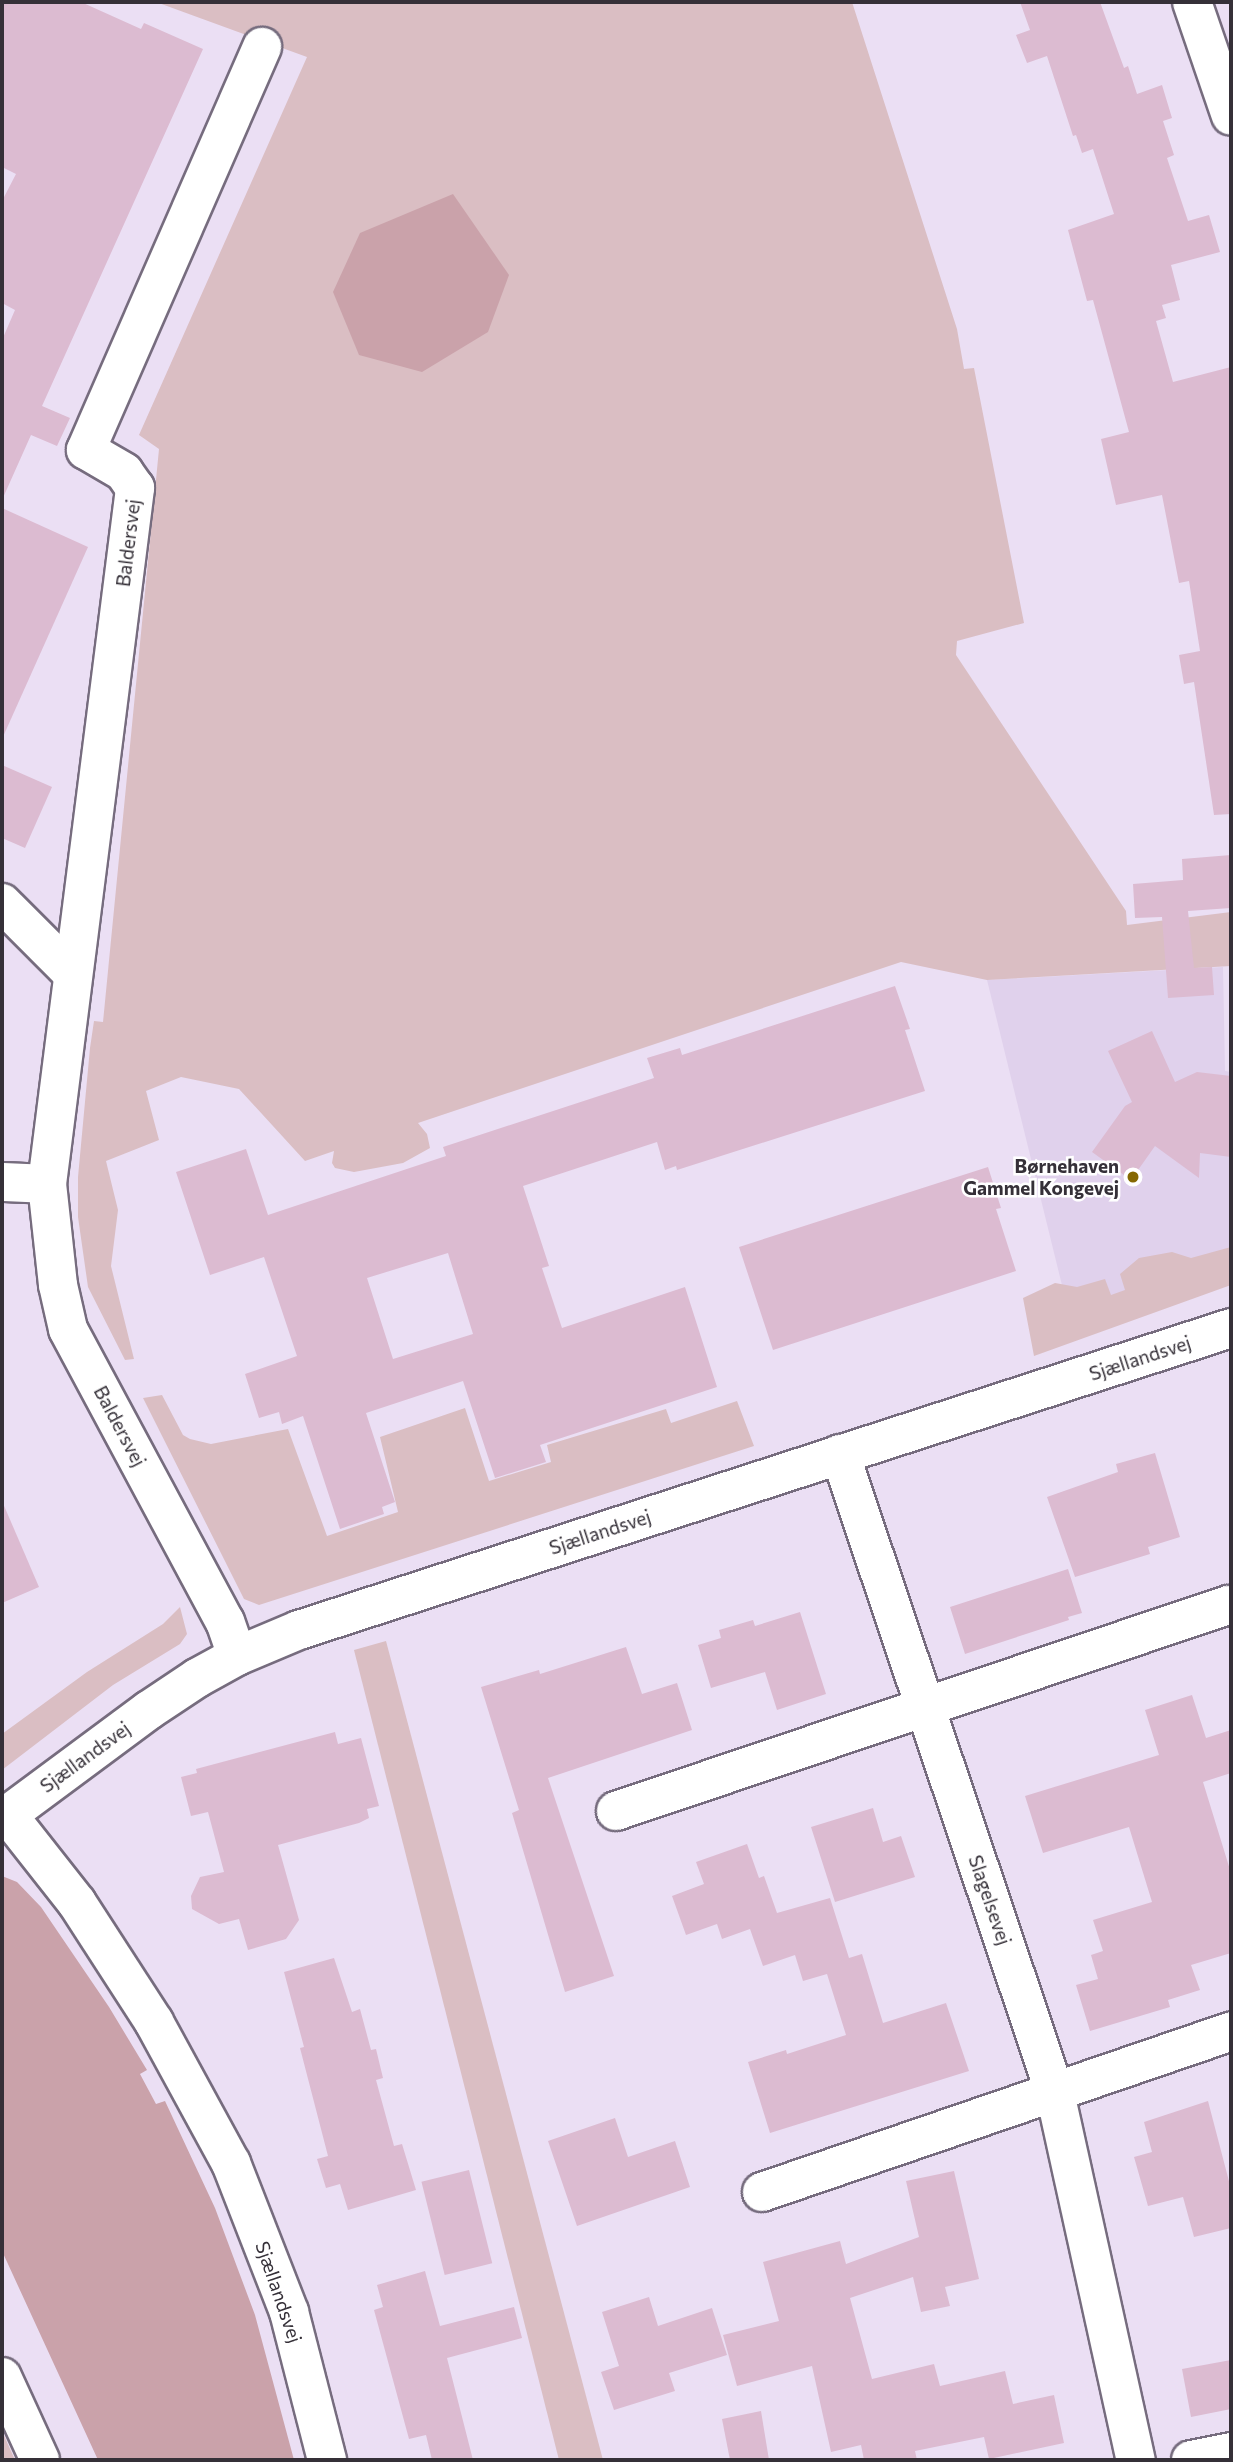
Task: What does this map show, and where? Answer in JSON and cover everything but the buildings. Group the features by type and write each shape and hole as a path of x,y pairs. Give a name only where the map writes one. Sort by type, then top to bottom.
{"street":[{"path":"1192,2 1231,116"},
{"name":"Baldersvej","path":"237,1656 225,1622 68,1329 58,1285 47,1184 71,972 135,488 124,472 86,450 262,47"},
{"path":"2,903 71,972"},
{"path":"2,1182 47,1184"},
{"name":"Sjællandsvej","path":"327,2460 289,2312 231,2164 154,2022 77,1903 5,1816 149,1710 237,1656 366,1607 1231,1328"},
{"name":"Slagelsevej","path":"841,1454 1055,2093 1136,2460"},
{"path":"616,1811 1228,1605"},
{"path":"762,2192 1231,2031"},
{"path":"2,2377 40,2460"},
{"path":"1191,2460 1231,2452"}],"shaded area":[{"path":"156,2 852,2 957,329 964,369 974,368 1024,623 957,641 956,655 1126,911 1127,925 1231,912 1231,966 987,980 901,962 418,1123 427,1134 430,1148 403,1163 354,1172 335,1168 332,1163 334,1151 305,1161 239,1089 181,1077 146,1091 159,1140 106,1161 118,1210 111,1266 134,1359 125,1360 88,1287 78,1217 78,1177 94,1021 103,1022 159,449 139,435 307,57"},
{"path":"453,194 509,275 488,332 422,372 359,355 333,292 360,233"},
{"name":"Børnehaven Gammel Kongevej","path":"1223,967 1225,1071 1231,1072 1231,1282 1073,1330 987,980"},
{"path":"1231,1247 1231,1285 1034,1356 1023,1298 1055,1283 1077,1287 1105,1279 1111,1295 1125,1290 1120,1274 1139,1258 1172,1252 1191,1258"},
{"path":"162,1395 183,1435 190,1439 211,1444 288,1429 327,1536 398,1512 380,1437 465,1408 489,1481 551,1462 547,1445 666,1409 671,1423 737,1401 754,1446 259,1605 244,1599 143,1398"},
{"path":"180,1607 187,1634 180,1644 113,1685 2,1770 2,1734 87,1672 163,1624"},
{"path":"386,1641 603,2460 559,2460 354,1650"},
{"path":"2,1876 17,1882 41,1907 109,2007 147,2070 140,2074 156,2104 165,2101 215,2208 255,2315 294,2460 98,2460 2,2251"},
{"path":"2,2431 15,2460 2,2460"}],"place":[{"name":"Børnehaven Gammel Kongevej","path":"1133,1177"}]}
